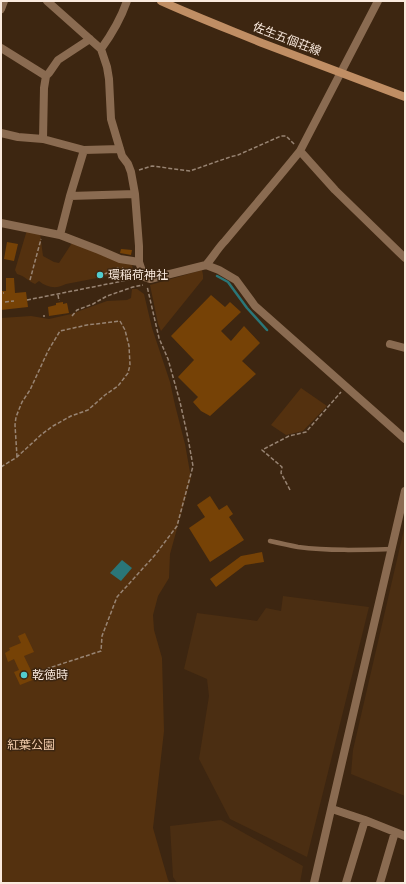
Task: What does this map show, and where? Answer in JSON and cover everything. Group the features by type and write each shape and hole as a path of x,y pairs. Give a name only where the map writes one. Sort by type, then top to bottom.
{"main road":[{"name":"佐生五個荘線","path":"161,1 184,12 405,97"}],"street":[{"path":"1,9 4,1"},
{"path":"47,1 101,49 109,79 111,119 122,156 128,164 131,172 135,194 139,262 144,277 150,279 206,265 219,270 236,280 255,306 405,439"},
{"path":"101,49 123,14 127,1"},
{"path":"206,265 224,241 300,152 378,1"},
{"path":"43,139 44,88 46,76 50,74 58,60 90,39"},
{"path":"1,48 46,76"},
{"path":"1,133 18,137 43,139 84,150 120,149"},
{"path":"60,235 84,150"},
{"path":"300,152 335,190 405,258"},
{"path":"70,196 135,194"},
{"path":"1,223 60,235 120,259 139,262"},
{"path":"390,344 405,348"},
{"path":"314,883 405,491"},
{"path":"332,808 405,836"},
{"path":"346,883 365,820"},
{"path":"380,883 395,832"}],"lane":[{"path":"270,541 298,547 334,550 392,549"}],"path":[{"path":"131,172 152,166 190,171 238,155 281,136 286,136 300,152"},
{"path":"30,280 43,231"},
{"path":"104,274 120,267 124,269 127,280"},
{"path":"27,300 138,278"},
{"path":"46,669 101,651 102,636 117,598 155,555 176,526 193,466 180,402 168,359 159,338 151,298 146,284 107,296 78,310 72,316"},
{"path":"58,294 59,301"},
{"path":"5,302 14,301"},
{"path":"1,466 17,457 53,426 71,416 88,410 118,386 128,374 130,365 129,346 125,330 120,321 60,331 48,351 16,417 17,457"},
{"path":"290,490 281,473 282,466 262,450 289,436 306,432 346,386"}],"shaded area":[{"path":"405,525 405,796 351,774 353,750"},
{"path":"283,596 369,607 307,857 230,819 199,759 209,696 207,679 184,669 197,613 257,621 266,608 281,611"},
{"path":"221,820 303,866 300,883 177,883 173,877 170,826"}],"green space":[{"path":"27,230 40,233 43,256 54,262 59,263 72,243 132,263 133,272 56,287 45,285 39,281 35,284 17,274 15,270"},
{"path":"202,270 203,279 161,331 158,324 150,285"},
{"name":"紅葉公園","path":"132,289 137,289 144,294 152,328 170,382 185,444 191,478 170,554 169,578 158,596 153,615 154,630 162,658 164,731 153,828 170,883 1,883 1,318 31,316 49,319 71,314 107,301 127,300 131,298"},
{"path":"301,388 327,406 303,431 286,435 271,425"}],"water":[{"path":"122,560 132,568 121,581 110,573"}],"building":[{"path":"7,242 18,244 14,261 4,259"},
{"path":"121,249 132,250 131,255 120,253"},
{"path":"6,278 14,278 15,293 26,292 28,307 1,310 1,291 6,291"},
{"path":"211,295 225,307 230,302 241,312 221,331 231,341 244,326 260,343 242,361 256,374 210,416 201,411 193,402 198,397 178,377 194,360 171,336"},
{"path":"63,302 63,304 67,303 69,313 49,316 48,307 56,305 56,303"},
{"path":"210,496 219,510 227,505 233,514 229,517 244,540 210,562 189,528 205,517 197,505"},
{"path":"262,552 264,562 245,565 216,587 210,579 241,556"},
{"path":"25,633 34,652 24,656 35,679 20,685 14,672 19,670 14,659 8,662 5,653 10,650 9,648 21,643 18,636"}],"waterway":[{"path":"217,276 228,282 247,308 267,330"}],"place":[{"name":"環稲荷神社","path":"100,275"},
{"name":"乾徳時","path":"24,675"}]}
